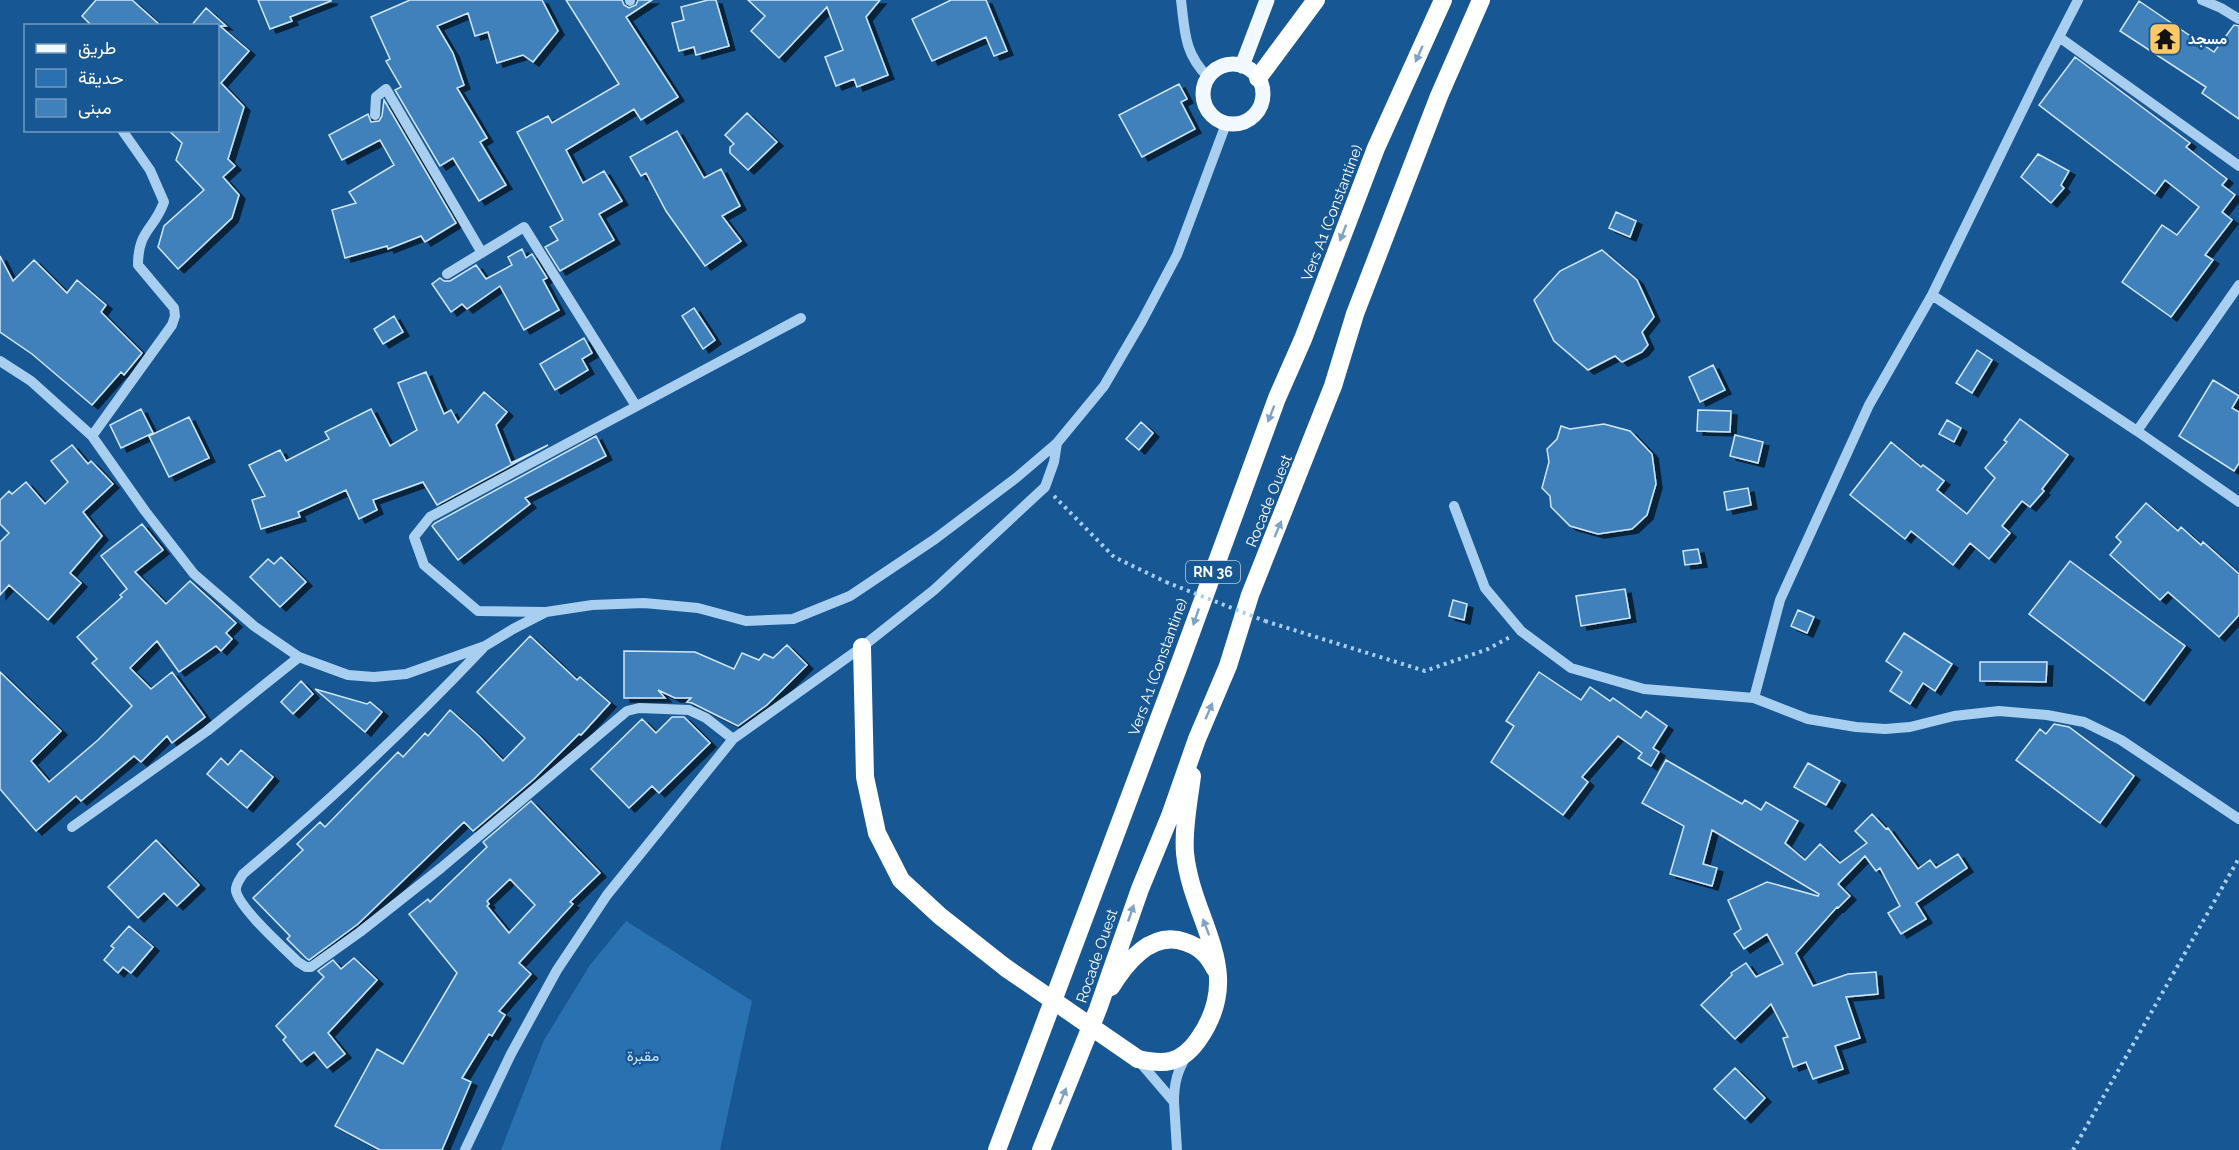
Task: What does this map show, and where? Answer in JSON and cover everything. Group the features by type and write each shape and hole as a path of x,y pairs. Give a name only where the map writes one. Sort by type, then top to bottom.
{"highway":[{"path":"1258,78 1316,0"},
{"name":"Vers A1 (Constantine)","path":"997,1150 1273,408 1303,339 1376,148 1443,0"},
{"name":"Rocade Ouest","path":"1041,1150 1098,1009 1140,889 1170,816 1197,739 1228,666 1250,595 1281,522 1333,386 1363,294 1439,96 1481,0"},
{"path":"862,647 865,777 877,833 901,880 940,916 1006,968 1138,1059 1164,1063 1189,1052 1209,1022 1218,984 1218,963 1191,886 1185,854 1185,836 1197,739"},
{"path":"1098,1009 1131,959 1152,943 1174,938 1194,945 1208,956 1215,970 1218,984"}],"main road":[{"path":"1242,66 1267,0"},
{"path":"1223,66 1242,66 1258,78 1263,98 1260,108 1246,122 1226,124 1216,120 1209,113 1203,95 1208,77 1223,66"}],"street":[{"path":"1181,0 1187,46 1195,63 1208,77"},
{"path":"1754,698 1779,600 1869,405 1932,295 2078,0"},
{"path":"2202,0 2239,19"},
{"path":"2059,37 2239,166"},
{"path":"375,115 376,98 386,89 482,253"},
{"path":"801,318 430,517 414,537 424,565 478,611 546,612 592,604 644,603 698,609 746,621 793,619 850,596 926,546 1016,478 1057,443 1104,386 1142,321 1176,255 1226,124"},
{"path":"92,436 156,350 175,316 174,308 138,265 138,250 142,237 160,214 165,202 150,170 123,132"},
{"path":"447,274 524,227 636,406"},
{"path":"2137,431 2239,285"},
{"path":"1932,295 2137,431 2239,502"},
{"path":"0,361 32,381 92,436 194,574 254,626 298,657 348,675 374,677 406,674 485,646 546,612"},
{"path":"465,1150 511,1054 557,970 607,895 733,739 862,647 934,590 1045,487 1054,462 1057,443"},
{"path":"1454,506 1485,588 1521,631 1571,668 1644,689 1754,698 1808,719 1856,728 1910,727 1954,716 1999,711 2047,715 2084,722 2121,740 2239,819"},
{"path":"485,646 431,703 313,815 243,874 237,884 236,892 251,915 298,962 306,967 311,967 327,956 423,882 627,711 639,708 689,710 706,718 733,739"},
{"path":"72,827 207,731 298,657"},
{"path":"1177,1150 1174,1084 1189,1052"},
{"path":"1138,1059 1174,1102"}],"path":[{"path":"1045,487 1114,557 1166,582 1266,621 1425,671 1488,649 1521,631"},
{"path":"2073,1150 2239,858"}],"green space":[{"name":"مقبرة","path":"626,921 752,1001 720,1150 501,1150 544,1040 590,965"}],"building":[{"path":"96,0 132,0 159,24 90,24 82,16"},
{"path":"258,0 331,1 290,17 292,21 270,29"},
{"path":"410,0 542,0 558,31 533,62 523,55 497,63 488,32 475,36 468,13 437,26 453,53 464,85 457,88 487,138 480,142 506,185 479,201 453,158 440,166 395,90 401,87 386,61 390,59 371,17"},
{"path":"566,0 622,0 629,8 636,5 638,0 652,0 626,17 678,97 641,120 634,109 566,150 583,183 604,171 622,201 599,214 614,240 560,271 545,247 558,240 550,227 563,220 517,132 548,116 552,123 619,84"},
{"path":"716,0 729,46 696,55 694,47 679,51 672,23 684,20 681,7"},
{"path":"748,0 880,0 866,17 888,75 857,87 854,79 836,86 825,57 843,50 827,7 779,58 751,31 765,16"},
{"path":"951,0 986,0 1007,51 994,56 986,37 932,61 912,19"},
{"path":"2139,1 2214,52 2234,25 2239,26 2239,119 2202,93 2206,87 2120,31"},
{"path":"206,8 226,26 220,26 249,51 221,83 244,107 228,159 235,166 223,177 239,195 232,218 178,269 158,247 164,226 204,190 176,160 182,143 170,132 219,132 219,24 193,24"},
{"path":"2075,57 2190,143 2186,147 2227,179 2222,185 2235,195 2222,212 2232,220 2205,255 2213,260 2171,317 2122,282 2162,225 2177,235 2199,207 2165,180 2155,194 2039,105"},
{"path":"1179,84 1187,99 1181,102 1195,129 1142,157 1119,115"},
{"path":"384,100 456,223 425,242 421,236 388,249 387,246 345,258 332,210 356,203 349,192 394,165 380,140 342,160 329,135 368,114 371,122 379,121"},
{"path":"747,113 777,142 748,170 730,153 730,147 734,144 725,135"},
{"path":"677,131 704,178 721,169 740,206 722,216 741,241 705,266 666,211 646,173 641,176 630,157"},
{"path":"2038,154 2069,171 2061,185 2064,188 2051,203 2021,177"},
{"path":"1616,212 1636,221 1630,237 1609,228"},
{"path":"522,249 526,258 532,254 547,278 543,280 559,310 524,330 500,286 467,309 462,304 451,312 432,284 440,278 450,281 476,265 486,279 512,265 508,257"},
{"path":"1602,250 1637,280 1654,317 1642,332 1648,345 1642,352 1622,362 1615,356 1588,370 1554,341 1534,300 1560,271"},
{"path":"0,256 13,281 34,260 67,293 77,280 106,305 101,312 142,353 124,375 121,372 92,405 32,354 0,332"},
{"path":"694,308 715,340 703,349 682,316"},
{"path":"394,316 403,332 383,344 374,329"},
{"path":"584,338 592,353 582,359 588,370 555,390 540,364"},
{"path":"1977,350 1992,360 1972,393 1956,383"},
{"path":"1713,365 1725,390 1700,402 1689,377"},
{"path":"426,372 444,414 451,410 458,423 484,392 507,412 496,425 511,463 548,445 437,505 423,482 373,500 377,510 359,519 346,490 298,512 300,517 261,529 252,500 265,496 249,465 280,450 286,461 329,439 325,432 371,409 390,446 417,430 398,383"},
{"path":"2213,380 2239,396 2232,408 2239,412 2239,463 2234,471 2179,436"},
{"path":"141,409 153,433 121,448 110,425"},
{"path":"1698,410 1731,411 1730,432 1697,431"},
{"path":"189,417 209,458 169,477 149,436"},
{"path":"2020,419 2068,455 2042,489 2044,491 2030,507 2022,501 2002,526 2010,533 1989,559 1970,543 1953,565 1911,531 1905,539 1850,495 1891,442 1921,467 1923,465 1944,481 1937,490 1967,514 1995,478 1985,468 2007,442 2004,440"},
{"path":"1947,420 1961,428 1954,442 1939,434"},
{"path":"1141,422 1153,433 1139,450 1126,439"},
{"path":"1604,424 1630,431 1652,454 1656,484 1647,515 1632,529 1598,534 1570,526 1551,507 1550,496 1542,488 1549,462 1547,449 1557,439 1561,426 1570,429"},
{"path":"1735,435 1763,442 1758,463 1730,456"},
{"path":"596,436 606,456 525,498 530,504 458,560 432,526 435,523"},
{"path":"72,445 88,464 91,461 113,484 83,512 102,536 70,573 81,583 48,620 9,585 0,595 0,542 9,533 0,524 0,500 9,491 12,494 26,482 45,504 68,482 51,461"},
{"path":"1748,488 1751,505 1727,510 1724,492"},
{"path":"2146,503 2178,531 2181,527 2201,545 2203,542 2239,574 2239,615 2219,637 2168,592 2160,600 2110,555 2121,542 2116,537"},
{"path":"142,524 163,550 135,572 166,604 190,581 236,623 226,633 232,639 221,651 216,646 179,672 157,641 130,668 151,689 172,672 205,717 172,743 167,736 141,762 134,756 81,801 76,796 36,831 0,789 0,672 61,731 31,761 49,782 98,740 132,706 92,663 97,659 77,637 122,597 120,595 127,589 101,556"},
{"path":"1698,549 1701,563 1685,565 1683,551"},
{"path":"281,557 306,582 280,607 250,577 268,559 274,564"},
{"path":"2070,561 2185,646 2144,701 2029,614"},
{"path":"1625,589 1630,618 1581,626 1576,596"},
{"path":"1453,600 1467,604 1464,620 1449,616"},
{"path":"1798,610 1814,617 1807,633 1791,626"},
{"path":"1904,633 1952,664 1935,691 1923,683 1910,704 1890,691 1902,672 1886,661"},
{"path":"530,636 577,680 580,677 610,703 581,735 579,734 534,779 473,831 464,822 358,924 309,960 306,958 287,939 290,936 253,898 303,850 297,844 320,822 325,827 398,752 403,757 425,733 428,736 450,710 503,761 525,738 477,692"},
{"path":"787,645 807,665 767,705 738,726 687,702 691,698 675,698 658,690 665,698 624,698 624,651 695,652 734,669 742,653 759,660 764,654 773,658"},
{"path":"1980,662 2047,662 2046,682 1980,681"},
{"path":"1539,672 1581,700 1590,687 1610,701 1613,698 1641,718 1646,711 1667,726 1653,748 1659,752 1651,766 1638,758 1642,753 1618,736 1582,777 1588,782 1563,815 1491,762 1514,726 1506,721"},
{"path":"301,681 313,694 293,714 281,702"},
{"path":"315,689 367,704 370,702 382,712 365,732"},
{"path":"672,717 684,717 710,743 659,793 652,786 629,808 591,769 642,719 656,733"},
{"path":"2054,724 2069,727 2134,776 2100,823 2016,760 2040,729 2046,734"},
{"path":"241,750 273,777 247,808 207,774 221,758 228,765"},
{"path":"1666,760 1742,804 1745,800 1761,810 1766,802 1798,821 1785,843 1805,860 1820,844 1840,863 1867,843 1855,831 1872,814 1886,829 1888,828 1918,869 1930,860 1936,868 1958,854 1967,868 1916,903 1926,919 1901,934 1888,913 1900,906 1880,868 1876,871 1865,856 1838,884 1850,896 1837,907 1796,953 1813,986 1848,974 1876,972 1878,994 1846,997 1860,1038 1835,1046 1843,1069 1813,1079 1806,1062 1793,1067 1783,1038 1788,1037 1771,1004 1735,1039 1701,1005 1732,975 1731,973 1746,963 1756,977 1783,964 1767,934 1744,949 1734,934 1741,929 1728,900 1767,882 1818,896 1819,894 1712,830 1703,864 1717,868 1712,886 1670,874 1684,826 1642,803"},
{"path":"1808,763 1840,781 1826,805 1794,787"},
{"path":"531,801 600,873 570,902 573,904 519,963 531,974 499,1011 505,1015 492,1036 489,1034 462,1078 471,1082 442,1150 380,1150 335,1126 377,1049 403,1064 457,973 409,914 428,899 430,902 487,847 483,842","holes":["510,879 535,905 509,933 487,906 489,904 487,901"]},
{"path":"156,840 199,885 177,906 164,893 138,918 108,887"},
{"path":"129,926 153,947 131,973 123,967 118,973 104,960 114,948 111,946"},
{"path":"354,958 377,980 328,1033 345,1054 327,1068 314,1052 301,1062 283,1040 286,1037 276,1026 324,977 318,971 333,960 341,969"},
{"path":"1735,1068 1765,1098 1745,1119 1714,1089"}],"place":[{"name":"مسجد","path":"2165,39"}]}
